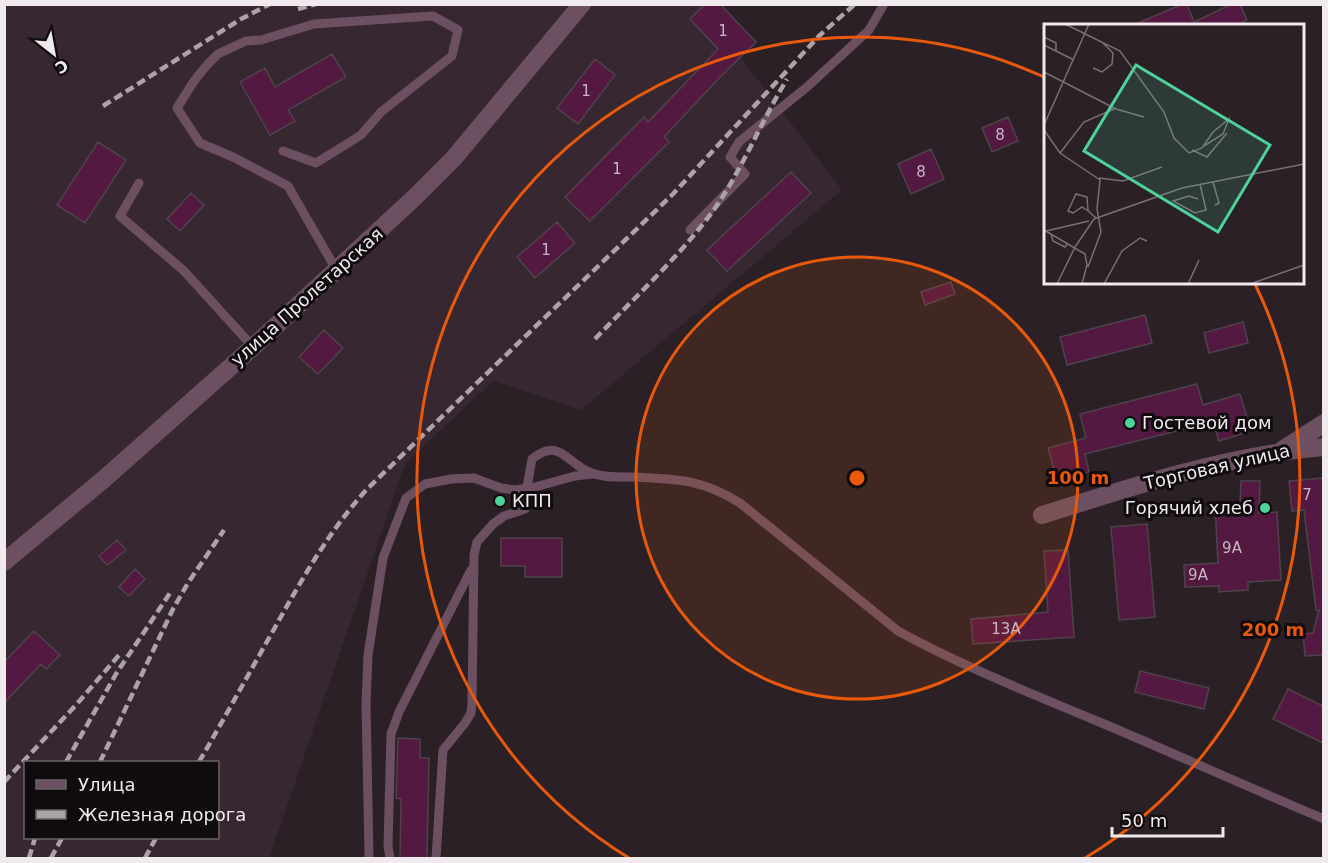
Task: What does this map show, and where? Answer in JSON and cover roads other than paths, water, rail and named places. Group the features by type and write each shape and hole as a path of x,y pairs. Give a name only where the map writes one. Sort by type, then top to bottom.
{"street":[{"name":"улица Пролетарская","path":"4,562 104,479 337,271 454,158 582,4"},
{"path":"1281,451 1323,423"},
{"name":"Торговая улица","path":"1042,514 1140,484 1281,451 1323,447"}],"lane":[{"path":"690,230 745,174 730,157 739,142 807,87 869,30 884,4"},
{"path":"283,151 316,163 361,135 381,112 452,56 458,30 433,16 314,24 261,40 246,41 218,54 194,81 177,108 200,143 233,157 288,186 337,271"},
{"path":"139,183 120,216 184,271 253,346"},
{"path":"436,858 443,750 471,713 472,568 477,542 484,532 504,516 525,509 532,459 544,450 562,452 592,474 680,479 727,495 740,503 898,631 916,641 998,680 1323,819"},
{"path":"369,857 366,671 383,558 406,498 425,484 451,479 474,478 501,488 526,489 592,474"},
{"path":"390,858 388,846 391,734 399,712 472,568"}],"railway":[{"path":"103,106 241,19 270,4"},
{"path":"298,9 316,4"},
{"path":"200,761 305,575 327,540 367,489 673,194 819,36 855,4"},
{"path":"595,339 671,261 713,211 787,79"},
{"path":"100,761 173,609 224,530"},
{"path":"67,761 116,674 170,593"},
{"path":"4,782 120,654"},
{"path":"29,858 35,839"},
{"path":"51,858 61,839"},
{"path":"145,858 155,839"}],"place":[{"name":"Гостевой дом","path":"1130,423"},
{"name":"КПП","path":"500,501"},
{"name":"Горячий хлеб","path":"1265,508"}]}
